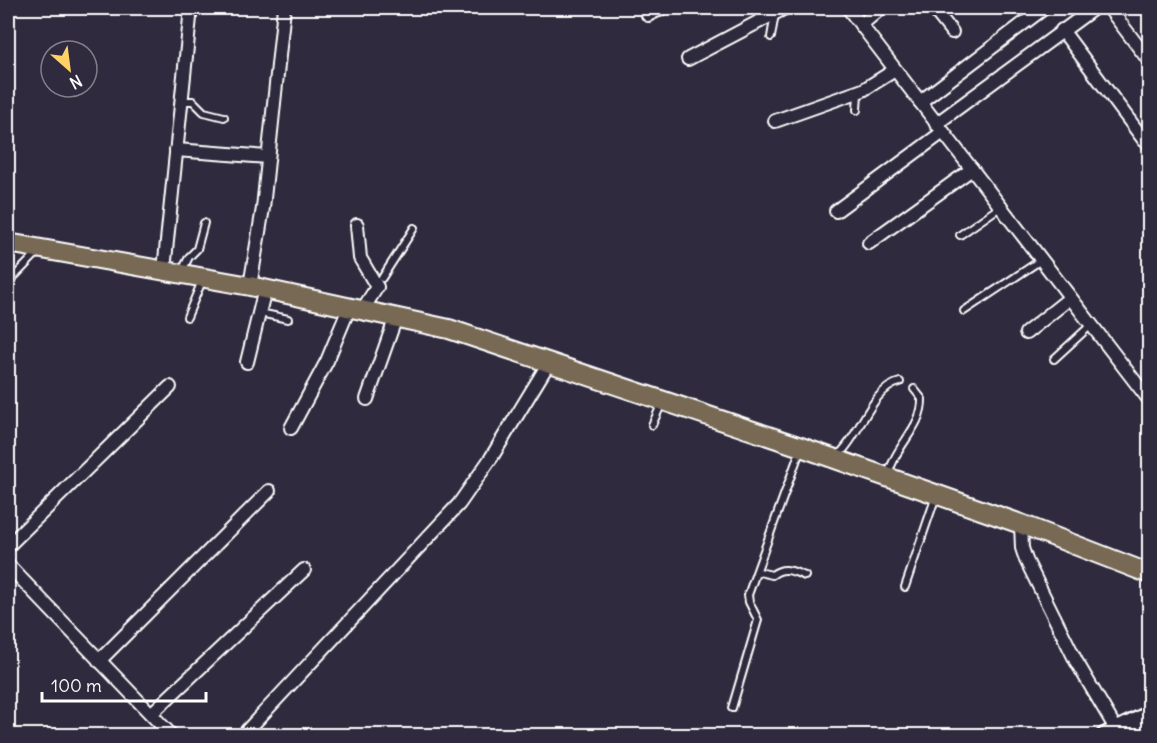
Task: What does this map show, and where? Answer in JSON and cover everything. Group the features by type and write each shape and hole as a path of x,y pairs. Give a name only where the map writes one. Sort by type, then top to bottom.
{"main road":[{"path":"8,243 257,287 449,329 801,447 1021,524 1149,574"}],"street":[{"path":"172,272 176,150 190,8"},
{"path":"247,362 259,313 257,287 284,8"},
{"path":"648,15 662,8"},
{"path":"848,8 1149,401"},
{"path":"861,25 880,8"},
{"path":"933,8 952,32"},
{"path":"920,102 1044,8"},
{"path":"836,211 1062,30 1094,8"},
{"path":"1109,8 1149,62"},
{"path":"688,59 780,10"},
{"path":"1062,30 1149,144"},
{"path":"775,121 858,92 895,70"},
{"path":"176,150 268,158"},
{"path":"869,243 972,169"},
{"path":"291,428 357,308 380,282 360,258 357,225"},
{"path":"1026,333 1070,298"},
{"path":"367,399 396,317"},
{"path":"242,735 459,504 491,458 550,361"},
{"path":"8,546 170,387"},
{"path":"99,661 268,491"},
{"path":"1021,524 1022,548 1026,560 1076,661 1107,734 1149,714"},
{"path":"8,565 172,735"},
{"path":"151,714 304,570"}],"lane":[{"path":"771,36 780,10"},
{"path":"857,110 858,92"},
{"path":"181,101 193,101 204,112 224,117"},
{"path":"960,235 1001,207"},
{"path":"172,272 197,249 204,223"},
{"path":"380,282 414,228"},
{"path":"8,283 41,249"},
{"path":"964,311 1041,260"},
{"path":"187,317 204,278"},
{"path":"259,313 288,319"},
{"path":"1054,359 1091,325"},
{"path":"834,459 844,451 882,390 900,382"},
{"path":"887,478 894,455 920,418 922,399 914,389"},
{"path":"652,425 664,400"},
{"path":"732,708 758,620 748,595 759,572 801,447"},
{"path":"905,587 936,495"},
{"path":"759,572 772,575 780,570 788,569 805,576"}]}
